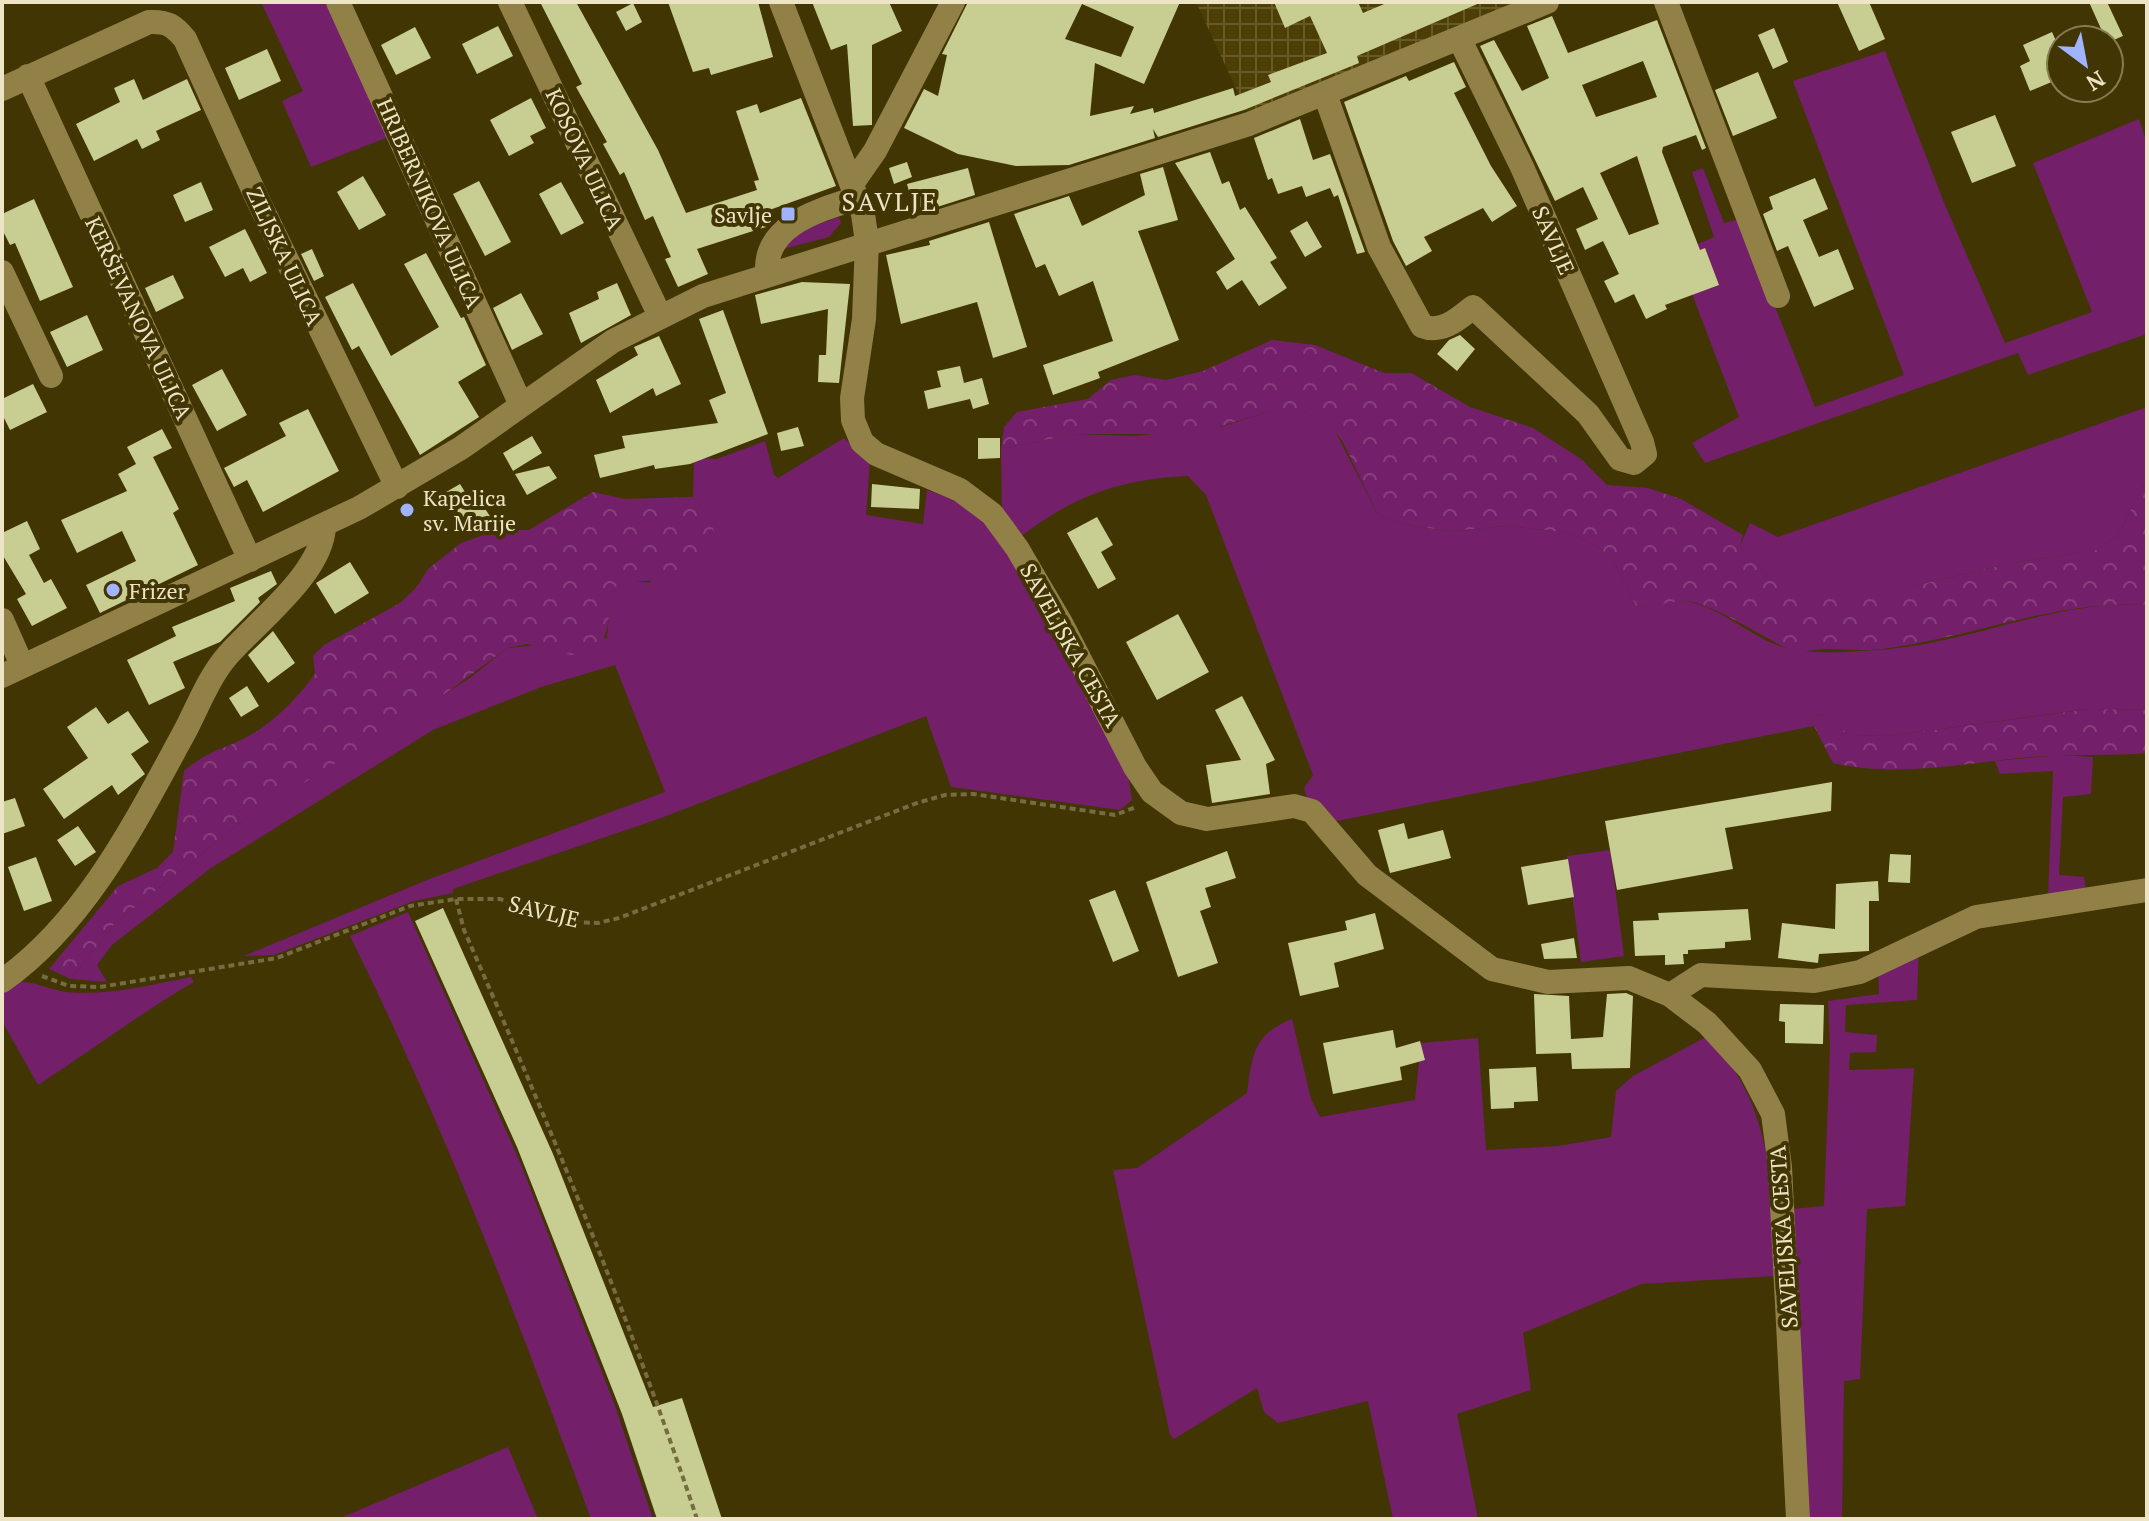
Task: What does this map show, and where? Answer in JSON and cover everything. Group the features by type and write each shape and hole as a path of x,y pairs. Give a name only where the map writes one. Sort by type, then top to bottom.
{"street":[{"name":"HRIBERNIKOVA ULICA","path":"338,2 521,405"},
{"name":"KOSOVA ULICA","path":"510,2 660,316"},
{"name":"SAVELJSKA CESTA","path":"781,2 855,191 867,242 864,319 852,398 853,420 862,442 876,454 960,490 992,514 1017,548 1061,623 1135,767 1152,792 1181,813 1207,819 1294,806 1312,811 1367,875 1492,969 1548,982 1629,978 1670,995 1707,1023 1750,1070 1773,1114 1784,1216 1798,1519"},
{"path":"767,273 767,255 787,229 805,216 855,191 953,2"},
{"path":"2,620 12,670 324,526 397,487 594,353 660,316 767,273 1177,147 1325,94 1547,2"},
{"path":"1666,2 1778,296"},
{"name":"ZILJSKA ULICA","path":"28,76 149,22 164,21 185,39 275,236 397,487"},
{"name":"SAVLJE","path":"1325,94 1369,222 1422,326 1432,330 1444,327 1473,307 1588,414 1620,459 1626,463 1641,459 1645,454 1642,442 1522,167 1460,40"},
{"path":"2,89 28,76"},
{"name":"KERŠEVANOVA ULICA","path":"28,76 250,560"},
{"path":"2,272 51,376"},
{"path":"6,974 78,908 133,824 216,668 312,564 324,539 324,526"},
{"path":"1670,995 1701,975 1814,981 1860,972 1976,917 1998,911 2147,890"}],"path":[{"name":"SAVLJE","path":"6,974 41,976 69,986 100,987 150,980 277,958 410,906 456,899 500,899 571,922 598,923 648,908 917,803 945,795 973,794 1115,815 1126,814 1152,792"},
{"path":"456,899 464,930 557,1143 622,1307 697,1519"}],"shaded area":[{"path":"1196,2 1527,2 1250,119"}],"green space":[{"path":"261,2 331,2 391,136 311,167 282,101 303,91"},
{"path":"1885,51 1945,205 2005,343 2092,312 2033,163 2139,119 2147,144 2147,334 2028,375 2018,353 1705,463 1692,443 1739,417 1679,260 1695,245 1714,237 1692,172 1703,168 1724,223 1740,219 1815,407 1904,375 1793,81"},
{"path":"839,217 841,223 829,237 783,249 784,242 807,228"},
{"path":"1272,340 1315,345 1384,373 1411,373 1470,407 1533,428 1581,459 1607,485 1648,488 1681,499 1743,535 1740,546 1780,588 1901,589 2007,564 2096,550 2117,537 2147,479 2147,605 2114,605 2047,613 1882,649 1828,649 1798,654 1724,614 1695,603 1679,601 1636,606 1612,557 1589,541 1562,532 1507,526 1451,531 1413,526 1378,515 1343,442 1333,429 1303,411 1270,411 1196,434 1074,434 1001,449 1004,427 1017,412 1088,399 1111,380 1134,375 1166,380 1203,371"},
{"path":"2147,407 2147,479 2117,537 2096,550 2007,564 1901,589 1796,589 1780,588 1740,546 1750,523 1778,537"},
{"path":"1270,411 1303,411 1334,429 1378,515 1413,526 1451,531 1507,526 1562,532 1589,541 1612,557 1636,606 1690,602 1712,610 1772,643 1796,650 1837,652 1910,646 2078,609 2147,605 2147,710 2088,709 1889,736 1849,735 1823,714 1815,717 1814,726 1337,821 1308,801 1304,788 1313,775 1206,495 1188,476 1141,481 1099,492 1059,511 1020,537 1002,512 1001,449 1074,434 1133,436 1221,427"},
{"path":"844,438 870,459 866,515 923,524 927,490 971,506 1009,546 1127,769 1132,800 1120,810 951,787 926,716 661,818 453,889 453,893 414,901 274,955 244,956 427,880 665,792 615,665 541,687 433,730 211,868 112,945 97,965 107,982 71,979 114,924 241,822 470,678 507,648 607,638 610,600 615,587 629,580 649,583 709,518 693,497 694,458 717,459 765,441 774,475 778,478"},
{"path":"593,492 625,499 693,497 709,518 718,541 709,560 698,572 686,578 630,582 615,587 605,636 594,652 571,655 527,644 507,648 431,704 241,822 114,924 71,979 49,969 118,886 157,868 173,852 184,771 207,755 265,726 284,710 315,674 313,656 324,645 400,603 416,588 428,569 461,543 498,530 529,530"},
{"path":"2089,709 2147,710 2147,753 2030,757 1906,769 1857,767 1833,763 1814,726 1815,717 1824,714 1849,735 1889,736"},
{"path":"2060,755 2093,757 2091,794 2063,797 2059,875 2084,877 2086,892 2048,897 2053,771 2000,774 1995,761"},
{"path":"1610,850 1624,956 1581,962 1567,856"},
{"path":"408,912 520,1162 614,1403 653,1519 591,1519 449,1151 350,936"},
{"path":"1919,946 1917,1000 1846,1005 1845,1032 1877,1035 1876,1052 1850,1053 1849,1070 1914,1068 1905,1206 1867,1209 1860,1379 1844,1381 1842,1519 1809,1519 1792,1209 1824,1206 1830,1047 1828,1001 1879,994 1878,972"},
{"path":"191,977 194,982 38,1085 2,1021 2,988 18,982 58,991 98,992"},
{"path":"1292,1019 1311,1099 1320,1117 1415,1100 1421,1043 1478,1038 1486,1150 1558,1146 1611,1137 1616,1091 1633,1076 1706,1037 1728,1062 1745,1089 1757,1117 1770,1179 1776,1276 1641,1284 1523,1333 1531,1390 1457,1414 1478,1519 1393,1519 1368,1401 1278,1423 1264,1412 1257,1388 1174,1439 1170,1435 1113,1170 1137,1168 1247,1093 1253,1057 1262,1039"},
{"path":"508,1447 538,1519 338,1519"}],"building":[{"path":"540,2 576,2 658,150 686,213 757,190 754,181 759,180 736,111 757,104 760,113 801,98 836,186 764,212 769,226 697,249 708,274 678,287 665,259 671,257 653,216 645,220 624,172 620,175 603,144 607,142 576,87 582,84"},
{"path":"668,2 758,2 773,57 711,75 709,68 693,72"},
{"path":"812,2 889,2 902,31 872,45 872,125 853,126 847,44 831,50"},
{"path":"968,2 1180,2 1144,84 1095,63 1090,116 1134,106 1130,114 1153,108 1154,113 1233,88 1235,96 1271,82 1268,75 1327,53 1310,16 1285,28 1274,2 1358,2 1363,13 1389,2 1482,2 1357,56 1359,63 1244,110 1158,137 1153,129 1155,138 1069,165 1016,166 958,154 904,128 924,89 938,96 947,55 942,54","holes":["1082,4 1134,27 1121,57 1065,39"]},
{"path":"1837,2 1869,2 1885,39 1859,51"},
{"path":"2089,2 2107,2 2117,24 2099,24"},
{"path":"633,3 642,22 626,31 616,12"},
{"path":"1552,16 1568,53 1657,20 1706,148 1702,150 1696,135 1663,147 1662,152 1700,250 1705,248 1719,285 1665,305 1667,309 1646,319 1634,294 1615,303 1604,281 1619,274 1603,241 1585,250 1576,229 1598,219 1583,187 1555,201 1480,46 1494,40 1522,91 1549,78 1527,26","holes":["1643,61 1657,97 1596,117 1582,85","1637,156 1659,224 1629,235 1600,173"]},
{"path":"498,26 513,56 477,74 462,44"},
{"path":"415,27 431,58 396,75 381,45"},
{"path":"1774,28 1788,62 1773,69 1758,35"},
{"path":"2045,35 2045,85 2030,91 2020,66 2030,61 2023,45"},
{"path":"267,49 281,81 239,100 225,68"},
{"path":"1454,62 1466,87 1454,93 1491,166 1517,206 1492,222 1483,208 1424,237 1432,251 1406,266 1393,241 1344,102 1406,76 1409,81"},
{"path":"1758,72 1777,118 1733,136 1715,90"},
{"path":"134,79 143,100 187,79 201,110 156,131 160,140 142,149 137,139 94,161 76,124 120,102 114,88"},
{"path":"531,98 546,128 530,136 534,143 509,156 490,120"},
{"path":"1995,115 2016,166 1972,183 1951,132"},
{"path":"1300,119 1313,160 1330,154 1365,252 1357,254 1338,195 1334,197 1330,188 1306,197 1302,186 1278,194 1272,178 1268,180 1254,138"},
{"path":"1210,152 1222,184 1229,181 1240,210 1245,207 1277,258 1270,262 1287,288 1259,306 1242,280 1227,290 1216,272 1235,259 1175,163"},
{"path":"907,162 912,177 894,184 889,168"},
{"path":"1163,167 1178,220 1138,231 1179,340 1098,372 1100,378 1053,395 1043,365 1113,341 1093,281 1059,296 1045,264 1036,268 1014,214 1069,196 1082,226 1145,195 1140,174"},
{"path":"968,168 975,195 915,214 907,184"},
{"path":"363,176 386,215 359,230 337,192"},
{"path":"1815,178 1828,209 1803,220 1819,257 1838,249 1854,289 1814,307 1788,246 1777,251 1763,214 1773,209 1769,197"},
{"path":"479,181 511,242 485,256 453,194"},
{"path":"201,182 213,210 185,222 173,195"},
{"path":"561,182 584,223 561,235 539,194"},
{"path":"34,199 73,287 40,301 15,243 10,245 2,229 2,214"},
{"path":"1307,221 1322,247 1305,257 1290,231"},
{"path":"989,222 1027,347 993,358 977,302 901,324 886,255 930,245 929,241"},
{"path":"245,229 267,273 250,282 243,268 225,277 209,247"},
{"path":"312,249 324,276 314,281 301,254"},
{"path":"426,253 461,318 464,317 486,365 458,382 479,417 420,455 359,346 352,350 325,297 353,283 391,356 439,327 404,264"},
{"path":"173,275 184,298 156,312 145,288"},
{"path":"802,282 850,284 839,383 818,382 819,355 826,355 828,309 761,324 755,295"},
{"path":"617,283 631,315 581,343 569,313 599,299 597,292"},
{"path":"521,293 543,334 512,350 493,308"},
{"path":"723,310 768,434 690,464 655,469 654,465 600,478 594,455 625,448 622,436 718,423 709,400 726,393 699,319"},
{"path":"87,315 103,350 67,367 50,332"},
{"path":"1460,335 1475,349 1457,371 1437,354 1449,340"},
{"path":"659,336 681,384 656,396 653,388 610,413 596,380 638,355 634,347"},
{"path":"960,366 964,383 982,378 989,404 973,409 970,399 928,409 924,391 941,387 937,371"},
{"path":"222,369 247,415 217,431 192,385"},
{"path":"33,384 47,412 10,430 2,414 2,399"},
{"path":"308,409 339,471 263,512 247,480 234,487 224,468 286,436 279,423"},
{"path":"798,427 804,446 781,451 777,433"},
{"path":"162,429 172,448 153,457 179,509 173,513 198,565 100,613 86,585 136,561 122,531 77,553 61,520 127,491 118,474 136,464 127,447"},
{"path":"532,436 542,453 513,471 503,453"},
{"path":"978,438 1000,438 1000,458 978,459"},
{"path":"549,466 557,478 527,495 515,474"},
{"path":"460,484 470,500 477,496 491,518 465,534 441,495"},
{"path":"872,484 920,489 919,509 871,507"},
{"path":"1097,517 1113,545 1101,552 1116,579 1098,589 1067,533"},
{"path":"27,521 40,549 29,555 44,583 51,579 67,608 32,626 17,599 26,594 2,554 2,533"},
{"path":"350,562 369,593 335,614 316,583"},
{"path":"271,571 277,584 258,598 260,602 220,642 173,662 185,688 149,705 127,660 176,636 172,627 235,601 230,588"},
{"path":"1178,614 1209,672 1157,700 1126,642"},
{"path":"273,631 295,663 268,683 248,655"},
{"path":"247,686 259,706 241,717 229,698"},
{"path":"1242,696 1275,760 1266,764 1270,794 1212,803 1206,765 1241,760 1215,710"},
{"path":"96,707 108,724 128,711 149,742 131,754 145,774 118,795 112,785 64,819 43,789 88,758 67,727"},
{"path":"1832,782 1831,811 1725,828 1733,869 1617,890 1605,821"},
{"path":"15,798 25,826 2,834 2,802"},
{"path":"1404,823 1408,839 1443,830 1451,858 1390,873 1378,830"},
{"path":"78,826 96,852 75,866 57,840"},
{"path":"1227,851 1236,878 1205,888 1211,907 1200,911 1218,963 1178,977 1146,882"},
{"path":"1890,854 1911,855 1910,883 1888,882"},
{"path":"36,857 52,901 24,911 8,867"},
{"path":"1568,859 1574,897 1528,905 1521,867"},
{"path":"1878,881 1879,901 1869,901 1869,951 1819,954 1818,963 1778,958 1782,923 1835,929 1836,884"},
{"path":"1115,890 1139,951 1113,962 1089,900"},
{"path":"443,908 553,1154 653,1407 682,1398 722,1519 657,1519 622,1414 517,1147 415,921"},
{"path":"1748,909 1751,940 1725,942 1725,948 1688,950 1688,954 1683,954 1684,964 1665,965 1665,955 1635,956 1633,921 1659,920 1658,913"},
{"path":"1375,913 1384,949 1334,963 1339,987 1300,996 1288,943 1347,930 1345,921"},
{"path":"1574,938 1577,958 1544,959 1541,944"},
{"path":"1626,993 1633,996 1630,1068 1572,1069 1571,1053 1536,1054 1534,994 1569,996 1571,1039 1603,1037 1607,994"},
{"path":"1780,1004 1824,1005 1823,1044 1785,1043 1785,1022 1779,1021"},
{"path":"1393,1030 1396,1048 1420,1041 1425,1060 1400,1067 1402,1080 1333,1094 1323,1043"},
{"path":"1536,1067 1538,1101 1514,1102 1514,1108 1491,1109 1489,1069"}],"place":[{"name":"Savlje","path":"788,214"},
{"name":"Kapelica sv. Marije","path":"407,510"},
{"name":"Frizer","path":"113,590"}],"district":[{"name":"SAVLJE","path":"890,201"}]}
